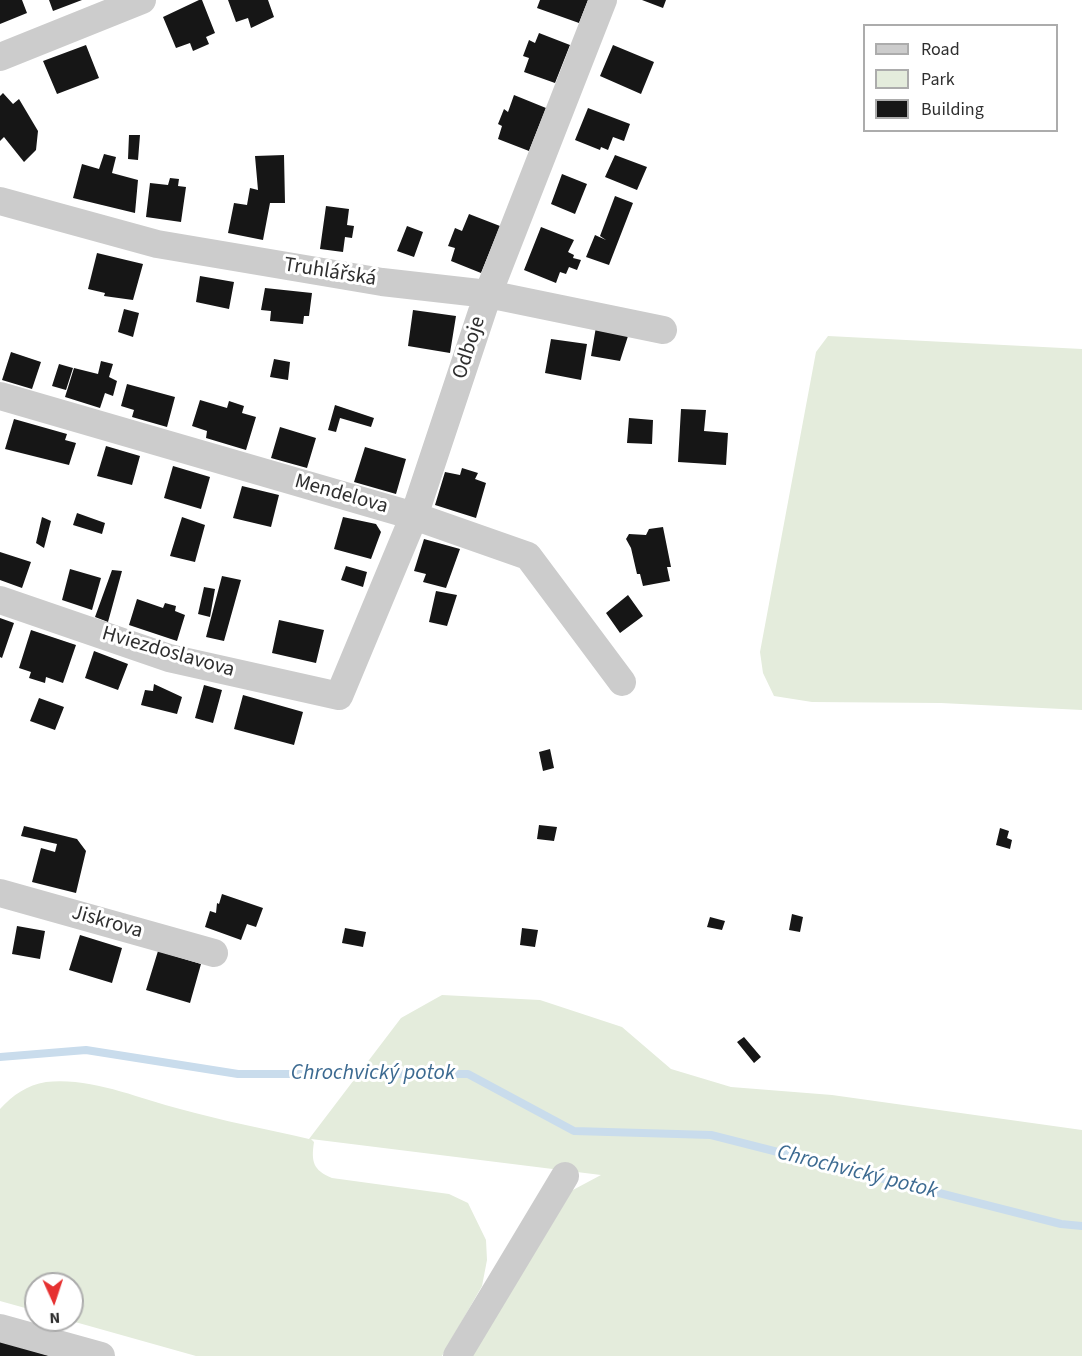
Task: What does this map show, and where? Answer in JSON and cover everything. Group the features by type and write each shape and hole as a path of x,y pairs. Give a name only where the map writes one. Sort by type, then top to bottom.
{"street":[{"path":"0,57 142,0"},
{"name":"Odboje","path":"339,696 414,516 488,294 603,0"},
{"name":"Truhlářská","path":"0,201 157,244 382,282 488,294 663,330"},
{"name":"Mendelova","path":"0,396 414,516 528,556 622,682"},
{"name":"Hviezdoslavova","path":"0,600 169,658 339,696"},
{"name":"Jiskrova","path":"0,892 214,953"},
{"path":"457,1356 565,1176"},
{"path":"0,1328 101,1356"}],"green space":[{"path":"828,336 1082,349 1082,710 941,703 812,702 774,696 763,673 760,652 816,352"},
{"path":"442,995 540,1000 622,1027 671,1069 731,1087 832,1095 1082,1130 1082,1356 471,1356 571,1191 601,1175 311,1139 314,1142 313,1160 317,1168 332,1178 449,1194 468,1203 486,1240 487,1260 482,1286 442,1356 196,1356 84,1324 84,1272 24,1272 24,1308 0,1301 0,1109 15,1095 27,1088 46,1082 63,1081 97,1085 212,1117 309,1139 401,1018"}],"building":[{"path":"0,0 22,0 27,13 0,24"},
{"path":"49,0 82,0 53,11"},
{"path":"202,0 215,33 206,37 209,44 193,51 190,43 176,48 163,17"},
{"path":"228,0 268,0 274,17 251,28 248,18 236,22"},
{"path":"540,0 588,0 579,23 537,8"},
{"path":"642,0 666,0 663,8"},
{"path":"539,33 570,45 555,83 524,72 529,58 523,56 529,40 535,43"},
{"path":"86,45 99,78 57,94 43,61"},
{"path":"613,45 654,62 641,94 600,76"},
{"path":"3,93 13,104 19,99 38,131 36,150 24,162 4,137 0,141 0,96"},
{"path":"514,95 546,108 529,151 498,139 502,126 498,124 504,109 508,112"},
{"path":"588,108 630,124 624,141 613,137 608,150 601,147 600,150 575,140"},
{"path":"129,135 140,135 138,160 128,159"},
{"path":"104,154 116,157 112,173 138,180 135,213 73,198 82,164 99,169"},
{"path":"284,155 285,203 270,203 263,240 228,233 234,203 247,205 250,188 258,190 255,156"},
{"path":"615,155 647,167 637,190 605,177"},
{"path":"562,174 587,184 575,214 551,204"},
{"path":"170,178 179,179 178,186 186,187 181,222 146,217 150,183 168,185"},
{"path":"615,196 633,203 609,265 586,257 595,235 606,240 600,236"},
{"path":"326,206 349,209 347,225 354,226 352,238 345,237 343,252 320,249"},
{"path":"469,214 500,226 481,273 451,261 455,248 448,246 455,228 462,231"},
{"path":"407,226 423,232 414,257 397,251"},
{"path":"541,227 574,240 568,252 574,255 573,258 581,260 577,270 569,267 566,274 560,272 556,283 524,270"},
{"path":"97,253 143,264 133,300 104,296 105,293 88,289"},
{"path":"200,276 234,282 229,309 196,302"},
{"path":"265,288 312,293 309,316 304,316 303,324 270,321 271,311 261,310"},
{"path":"124,309 139,313 133,337 118,332"},
{"path":"413,310 456,316 450,353 408,346"},
{"path":"596,327 629,333 620,361 591,356"},
{"path":"551,339 587,344 581,380 545,373"},
{"path":"11,352 41,362 32,389 2,380"},
{"path":"274,359 290,362 288,380 270,377"},
{"path":"101,361 113,364 109,377 117,381 113,396 105,393 100,408 65,397 74,368 98,374"},
{"path":"59,364 73,368 66,390 52,386"},
{"path":"127,384 175,397 167,427 132,417 134,410 121,406"},
{"path":"200,400 227,408 229,401 244,406 242,413 256,417 246,450 206,438 207,431 192,426"},
{"path":"335,405 374,418 371,427 340,418 336,432 328,430"},
{"path":"681,409 706,410 704,431 728,433 726,465 678,462"},
{"path":"629,418 653,420 652,444 627,443"},
{"path":"14,419 67,434 65,440 76,443 69,465 5,449"},
{"path":"280,427 316,438 307,468 271,458"},
{"path":"106,446 140,456 132,485 97,476"},
{"path":"365,447 406,459 396,494 354,482"},
{"path":"173,466 210,477 201,509 164,498"},
{"path":"462,468 478,473 475,479 486,483 476,518 435,505 445,472 460,475"},
{"path":"242,486 279,495 271,527 233,518"},
{"path":"77,513 105,523 102,534 73,525"},
{"path":"42,517 51,521 44,548 36,543"},
{"path":"182,517 205,525 195,562 170,556"},
{"path":"343,517 376,524 381,532 371,559 334,549"},
{"path":"663,527 671,567 667,567 670,581 643,586 626,539 629,534 646,535 649,529"},
{"path":"424,539 460,549 446,588 423,582 426,574 414,571"},
{"path":"0,552 31,562 22,588 0,580"},
{"path":"346,566 367,572 363,587 341,580"},
{"path":"70,569 101,578 92,610 62,600"},
{"path":"112,570 122,571 108,622 95,617"},
{"path":"222,576 241,580 224,641 206,637"},
{"path":"204,587 215,589 210,617 198,614"},
{"path":"436,591 457,595 447,626 429,622"},
{"path":"628,595 643,616 620,633 606,613"},
{"path":"137,599 163,608 165,603 176,606 175,611 185,615 177,641 129,625"},
{"path":"0,618 14,623 2,658 0,657"},
{"path":"279,620 324,630 316,663 272,653"},
{"path":"31,630 76,645 63,683 46,677 45,683 29,678 31,672 19,668"},
{"path":"94,651 128,664 118,690 85,678"},
{"path":"154,684 182,697 177,714 141,705 145,690 153,691"},
{"path":"204,685 222,690 213,723 195,718"},
{"path":"243,695 303,712 294,745 234,729"},
{"path":"39,698 64,707 55,730 30,721"},
{"path":"550,749 554,768 543,771 539,752"},
{"path":"539,825 557,827 554,841 537,839"},
{"path":"24,826 77,839 86,851 76,893 32,882 41,848 55,852 57,844 21,836"},
{"path":"1000,828 1009,831 1007,838 1012,840 1010,849 996,845"},
{"path":"222,894 263,908 256,927 247,924 241,940 205,927 210,911 216,913 217,903 219,904"},
{"path":"792,914 803,917 800,932 789,930"},
{"path":"710,917 725,921 722,930 707,927"},
{"path":"17,926 45,931 40,959 12,954"},
{"path":"345,928 366,932 363,947 342,943"},
{"path":"522,928 538,930 535,947 520,945"},
{"path":"80,935 122,948 112,983 69,970"},
{"path":"158,951 201,964 190,1003 146,990"},
{"path":"744,1037 761,1057 754,1063 737,1042"},
{"path":"0,1341 50,1356 0,1356"}],"waterway":[{"name":"Chrochvický potok","path":"0,1057 86,1050 238,1074 468,1074 574,1131 711,1135 1061,1224 1082,1226"}]}
